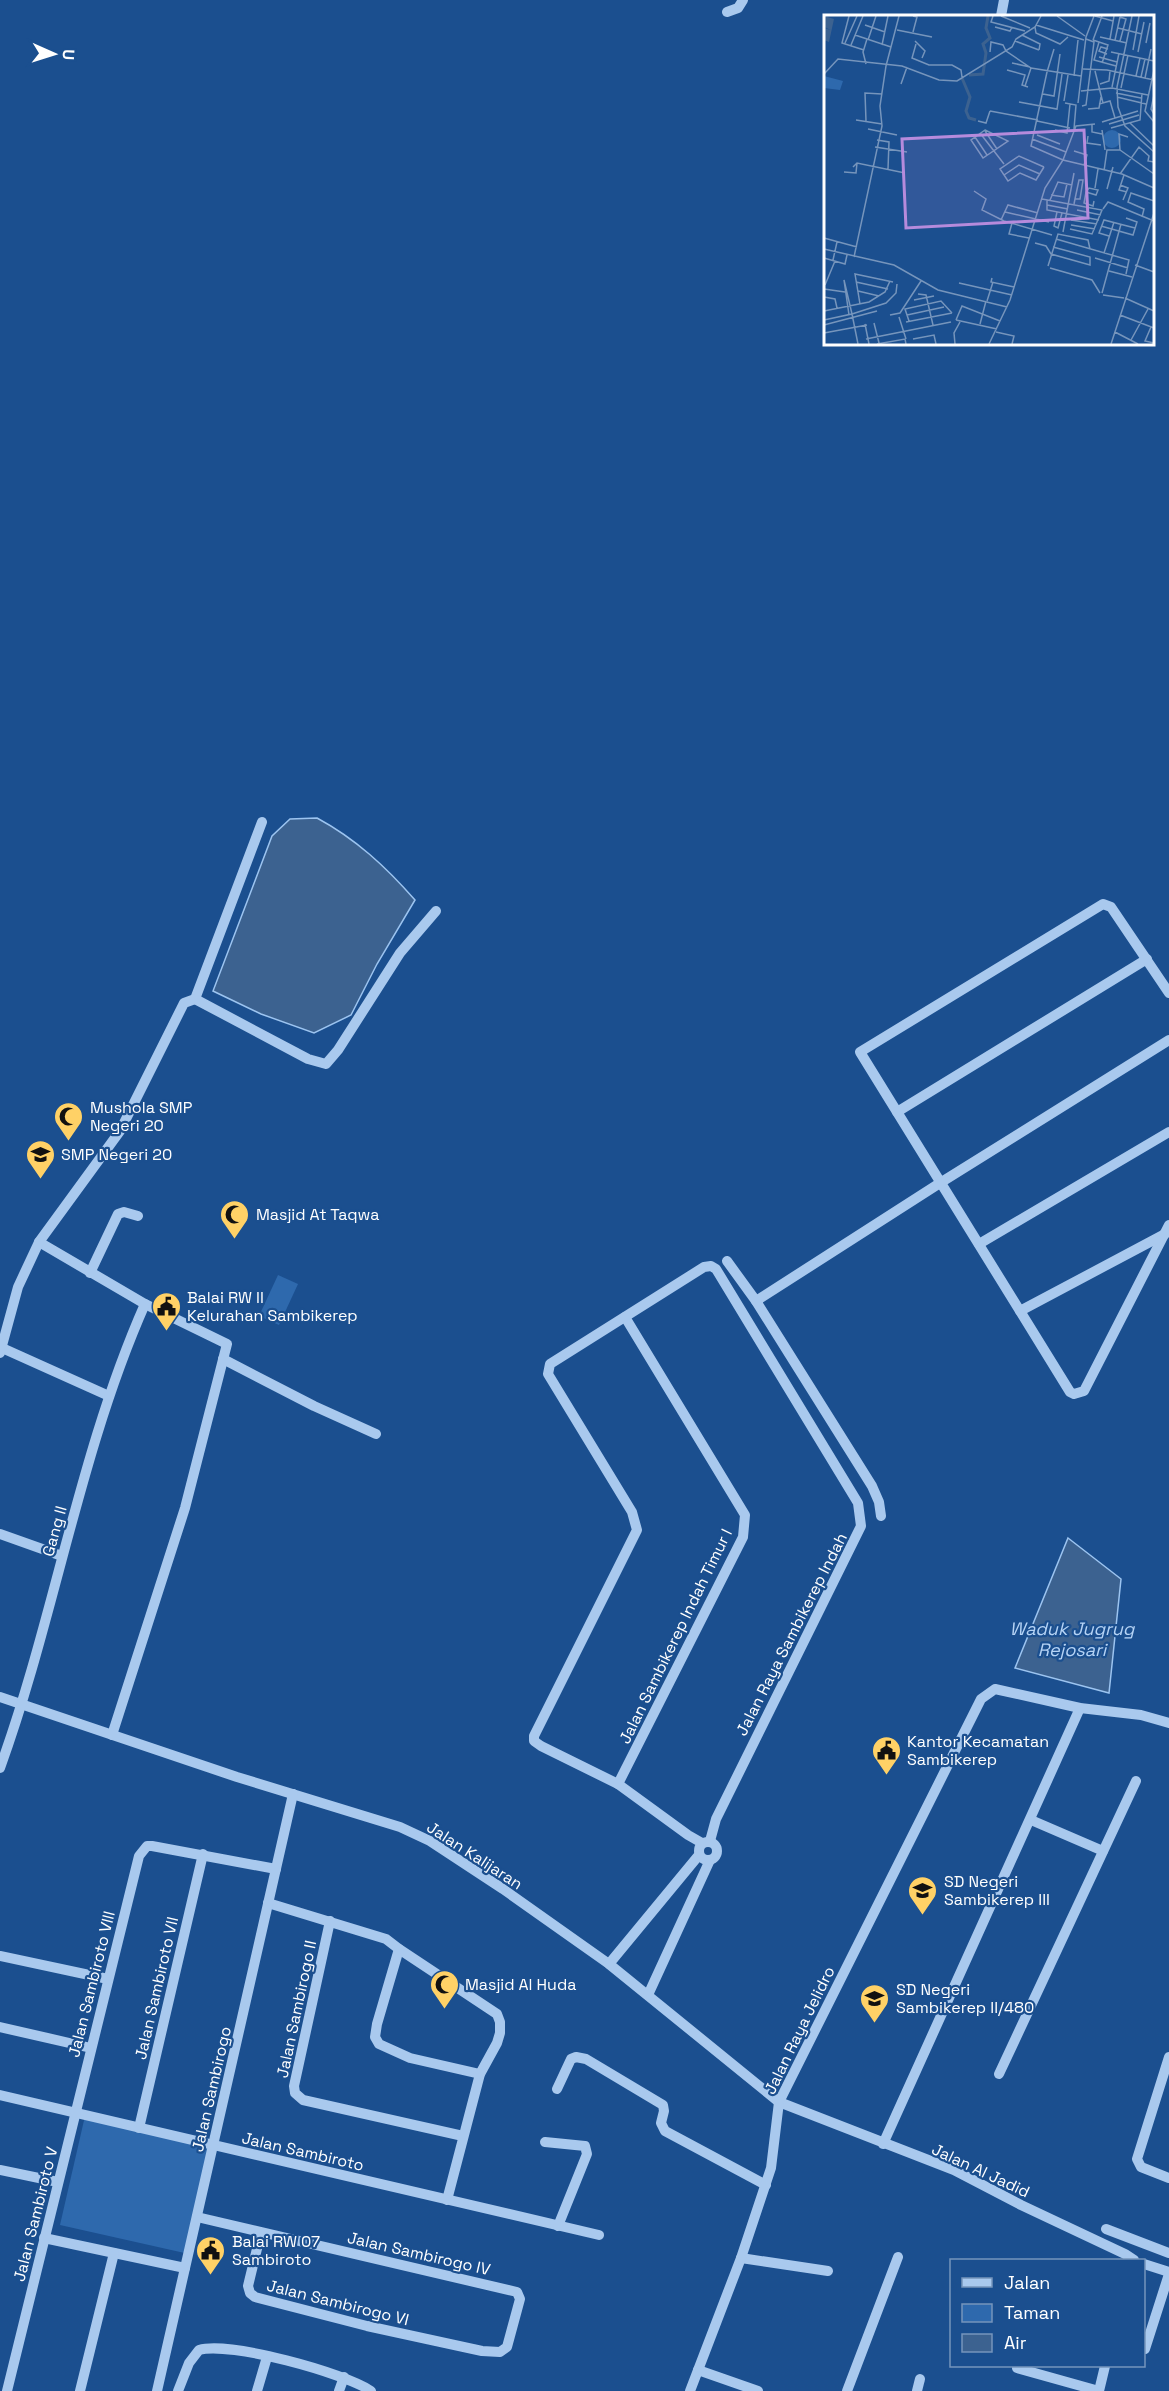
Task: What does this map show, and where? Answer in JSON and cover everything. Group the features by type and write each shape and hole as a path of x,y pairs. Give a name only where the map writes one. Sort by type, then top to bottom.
{"street":[{"path":"727,12 738,8 742,0"},
{"path":"1001,15 1004,0"},
{"path":"195,999 262,822"},
{"path":"1167,1229 1081,1394 1070,1392 860,1052 1103,904 1111,907 1169,993"},
{"path":"109,1396 0,1349 18,1287 39,1242 120,1131 184,1003 195,999 308,1059 326,1064 338,1050 400,953 436,911"},
{"path":"897,1112 1147,959"},
{"path":"756,1301 940,1182 1169,1040"},
{"path":"979,1244 1169,1132"},
{"path":"90,1273 118,1214 124,1212 138,1216"},
{"path":"1020,1311 1167,1229"},
{"path":"39,1242 145,1304 227,1344 185,1508 112,1735"},
{"path":"728,1261 756,1301 872,1486 879,1502 881,1516"},
{"name":"Jalan Raya Sambikerep Indah","path":"625,1317 704,1267 711,1266 716,1269 858,1503 861,1526 706,1842"},
{"name":"Gang II","path":"0,1768 23,1705 62,1556 109,1396 145,1304"},
{"path":"625,1317 550,1364 548,1368 548,1374 632,1512 637,1530 534,1736 534,1741 618,1784 688,1835 714,1843 718,1851 717,1855 710,1860 648,1995"},
{"name":"Jalan Sambikerep Indah Timur I","path":"618,1784 743,1537 746,1523 745,1515 625,1317"},
{"path":"223,1359 314,1406 376,1434"},
{"path":"802,1411 820,1401"},
{"path":"0,1534 62,1556"},
{"name":"Jalan Raya Jelidro","path":"690,2391 741,2258 766,2185 771,2168 779,2102 981,1699 995,1689 1080,1708"},
{"name":"Jalan Kalijaran","path":"0,1697 400,1827 418,1835 503,1889 609,1964 779,2102"},
{"path":"883,2144 1080,1708 1141,1715 1169,1723"},
{"path":"999,2074 1136,1781"},
{"name":"Jalan Sambirogo","path":"157,2391 293,1794"},
{"path":"1031,1820 1103,1851"},
{"path":"609,1964 699,1855 699,1848 706,1842"},
{"name":"Jalan Sambiroto VIII","path":"75,2113 139,1856 147,1846 202,1854"},
{"path":"202,1854 276,1869"},
{"name":"Jalan Sambiroto VII","path":"139,2128 202,1854"},
{"path":"699,1855 710,1860"},
{"path":"268,1903 386,1939 497,2014 500,2022 497,2043 480,2074 447,2200"},
{"name":"Jalan Sambirogo II","path":"330,1922 294,2086 295,2093 303,2100 463,2136"},
{"path":"399,1949 377,2024 375,2037 379,2044 410,2058 480,2074"},
{"path":"0,1956 108,1979"},
{"path":"0,2027 91,2048"},
{"path":"557,2089 571,2059 576,2057 586,2059 663,2104 661,2123 665,2131 766,2185"},
{"path":"1169,2057 1137,2159 1141,2167 1169,2178"},
{"name":"Jalan Sambiroto","path":"0,2095 599,2235"},
{"name":"Jalan Al Jadid","path":"779,2102 954,2170 1132,2259"},
{"name":"Jalan Sambiroto V","path":"7,2391 75,2113"},
{"path":"545,2142 587,2148 558,2226"},
{"path":"0,2170 58,2182"},
{"name":"Jalan Sambirogo IV","path":"197,2217 517,2292 520,2299 507,2347 500,2352 482,2351"},
{"path":"1106,2229 1169,2253"},
{"name":"Jalan Sambirogo VI","path":"261,2232 248,2286 252,2295 367,2326 482,2351"},
{"path":"44,2238 185,2268"},
{"path":"81,2391 114,2253"},
{"path":"847,2391 898,2257"},
{"path":"741,2258 828,2271"},
{"path":"1145,2265 1169,2273 1145,2349"},
{"path":"178,2391 189,2363 199,2350 226,2349 344,2377 371,2391"},
{"path":"257,2391 267,2357"},
{"path":"1017,2368 1099,2391 1106,2367"},
{"path":"698,2370 758,2391"},
{"path":"339,2391 344,2377"},
{"path":"917,2391 920,2379"}],"green space":[{"path":"278,1275 298,1284 279,1325 259,1316"},
{"path":"85,2116 213,2145 189,2254 60,2225"}],"water":[{"path":"317,818 345,835 370,855 415,900 377,964 351,1015 314,1033 261,1014 213,991 272,836 290,819"},
{"name":"Waduk Jugrug Rejosari","path":"1068,1538 1121,1579 1109,1693 1015,1668"}],"place":[{"name":"Mushola SMP Negeri 20","path":"69,1142"},
{"name":"SMP Negeri 20","path":"40,1180"},
{"name":"Masjid At Taqwa","path":"235,1240"},
{"name":"Balai RW II Kelurahan Sambikerep","path":"166,1332"},
{"name":"Kantor Kecamatan Sambikerep","path":"886,1776"},
{"name":"SD Negeri Sambikerep III","path":"923,1916"},
{"name":"Masjid Al Huda","path":"444,2010"},
{"name":"SD Negeri Sambikerep II/480","path":"875,2024"},
{"name":"Balai RW 07 Sambiroto","path":"211,2276"}]}
